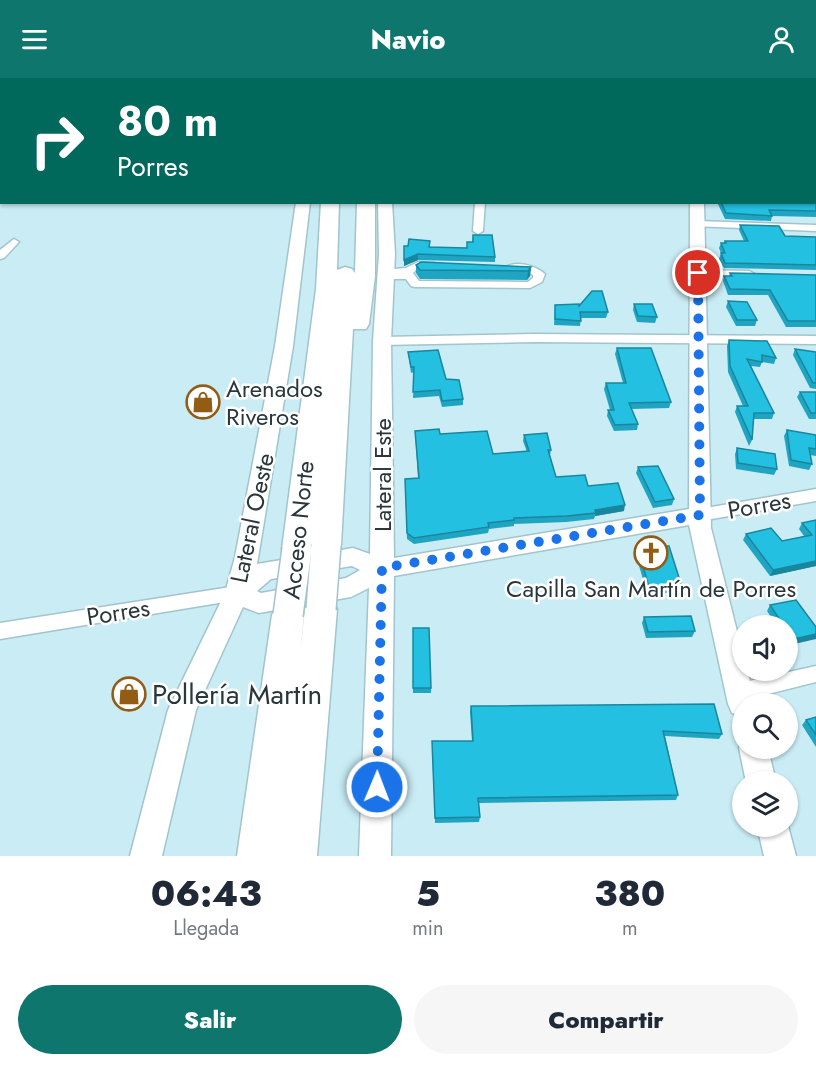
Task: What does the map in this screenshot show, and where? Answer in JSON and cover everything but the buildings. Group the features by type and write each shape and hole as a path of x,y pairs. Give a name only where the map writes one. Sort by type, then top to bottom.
{"highway":[{"path":"314,204 312,246 314,392"},
{"name":"Acceso Norte","path":"297,856 305,612 312,547 314,392 326,289 330,204"},
{"name":"Acceso Norte","path":"312,547 335,446 344,287 346,204"},
{"path":"335,446 365,276 366,204"},
{"name":"Acceso Norte","path":"257,856 305,612"}],"street":[{"name":"Lateral Oeste","path":"146,856 182,710 237,593 249,550 284,346 303,204"},
{"name":"Lateral Este","path":"375,856 382,568 382,341 385,204"},
{"path":"478,231 480,204"},
{"path":"697,204 700,528 740,693"},
{"path":"697,225 816,228"},
{"path":"0,256 14,242"},
{"path":"385,274 410,271 418,265 452,266"},
{"path":"385,274 410,276 415,284 530,285 538,280 539,274 531,269 497,268"},
{"path":"698,273 757,274"},
{"path":"382,341 534,338 816,340"},
{"name":"Porres","path":"0,631 237,593 259,603 351,587 382,568 816,495"},
{"path":"757,693 816,674"},
{"path":"775,837 780,856"}],"place":[{"name":"Arenados Riveros","path":"203,402"},
{"name":"Capilla San Martín de Porres","path":"651,553"},
{"name":"Pollería Martín","path":"129,694"}],"route":[{"path":"377,787 382,568 700,515 698,273"}]}
